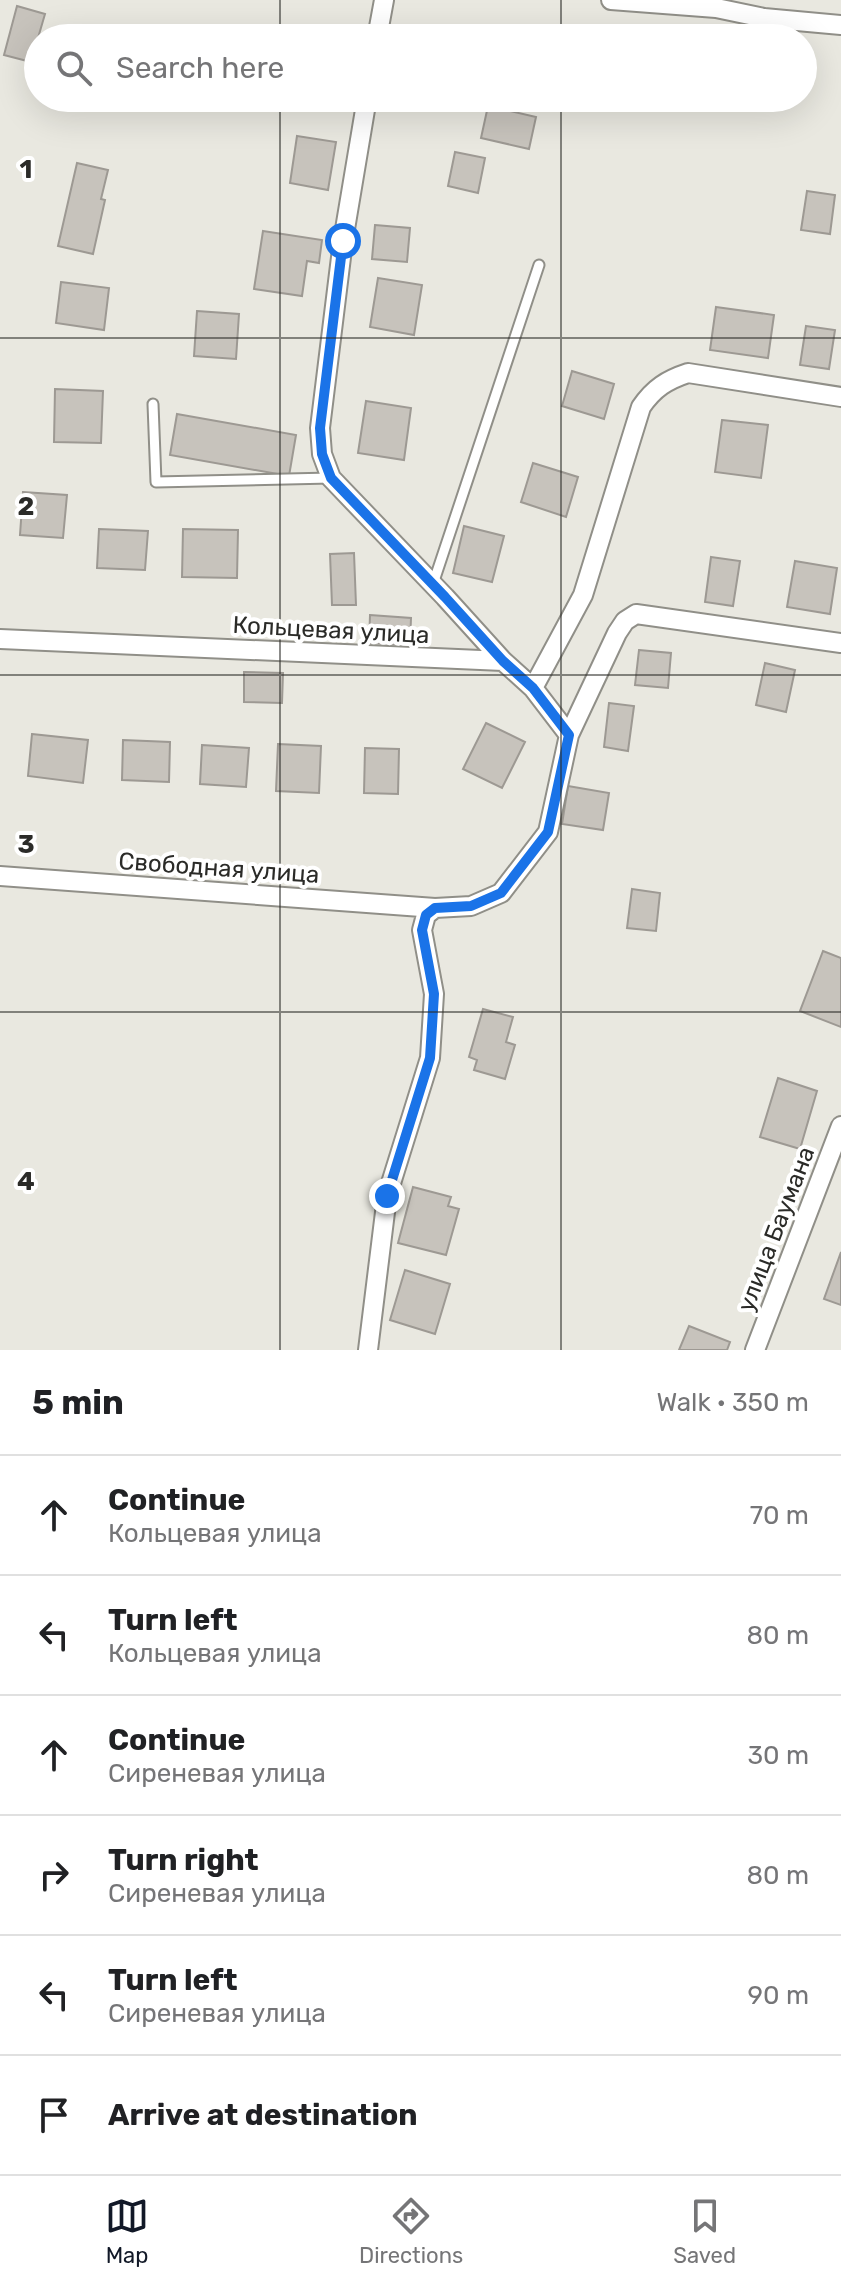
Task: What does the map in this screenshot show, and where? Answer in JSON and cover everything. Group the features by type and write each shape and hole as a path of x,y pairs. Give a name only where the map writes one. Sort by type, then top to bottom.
{"street":[{"path":"380,24 384,0"},
{"path":"611,0 765,9 841,25"},
{"name":"Кольцевая улица","path":"365,112 343,241 320,428 322,454 331,478 503,661"},
{"path":"533,688 583,595 641,407 652,391 688,373 841,397"},
{"path":"503,661 533,688 569,735 617,633 625,621 636,614 841,643"},
{"name":"Кольцевая улица","path":"0,639 503,661"},
{"name":"Свободная улица","path":"0,876 435,908 471,906 501,893 548,832 569,735"},
{"path":"368,1350 387,1196 430,1058 434,994 422,930 426,915 435,908"},
{"name":"улица Баумана","path":"755,1350 841,1126"}],"lane":[{"path":"433,584 539,265"},
{"path":"153,404 156,482 331,478"}],"building":[{"path":"17,6 45,14 42,24 24,24 24,60 4,55"},
{"path":"487,112 514,112 536,117 529,149 481,138"},
{"path":"297,136 336,142 328,190 290,183"},
{"path":"455,152 485,158 478,193 448,186"},
{"path":"77,163 108,170 93,254 58,246"},
{"path":"807,191 835,195 830,234 801,230"},
{"path":"375,225 410,228 407,262 372,259"},
{"path":"263,231 322,240 319,263 307,261 302,296 254,289"},
{"path":"378,278 422,285 414,335 370,327"},
{"path":"61,282 109,288 104,330 56,323"},
{"path":"716,307 774,315 768,358 710,350"},
{"path":"197,311 239,314 236,359 194,356"},
{"path":"806,326 835,330 829,369 800,365"},
{"path":"572,371 614,384 604,419 562,406"},
{"path":"55,389 103,391 101,443 54,442"},
{"path":"366,401 411,408 404,460 358,453"},
{"path":"177,414 296,435 289,476 170,455"},
{"path":"722,420 768,425 761,478 715,472"},
{"path":"533,463 578,477 566,517 521,502"},
{"path":"23,492 67,495 63,538 20,535"},
{"path":"464,526 504,536 492,582 453,573"},
{"path":"99,529 148,531 145,570 97,568"},
{"path":"183,529 238,530 237,578 182,577"},
{"path":"354,553 356,605 332,605 330,554"},
{"path":"711,557 740,561 733,606 705,602"},
{"path":"795,561 837,568 830,614 787,607"},
{"path":"370,615 411,618 410,645 369,643"},
{"path":"639,650 671,653 668,688 635,685"},
{"path":"765,663 795,670 786,712 756,705"},
{"path":"244,672 283,673 282,703 244,702"},
{"path":"609,703 634,706 628,751 604,747"},
{"path":"486,723 525,742 502,788 463,769"},
{"path":"32,734 88,740 83,783 28,776"},
{"path":"123,740 170,742 169,782 122,780"},
{"path":"278,744 321,746 319,793 276,791"},
{"path":"202,745 249,748 246,787 200,784"},
{"path":"365,748 399,749 398,794 364,793"},
{"path":"568,786 609,793 603,830 562,824"},
{"path":"632,889 660,893 656,931 627,928"},
{"path":"823,951 841,958 841,1027 800,1011"},
{"path":"483,1009 513,1017 506,1042 515,1045 505,1079 474,1070 477,1060 469,1057"},
{"path":"778,1078 817,1091 800,1149 760,1137"},
{"path":"413,1187 451,1197 448,1206 459,1209 446,1255 398,1243"},
{"path":"841,1252 841,1305 824,1299"},
{"path":"405,1270 450,1284 435,1334 390,1320"},
{"path":"689,1326 730,1342 727,1350 679,1350"}],"route":[{"path":"343,241 320,428 322,454 331,478 503,661 533,688 569,735 548,832 501,893 471,906 435,908 426,915 422,930 434,994 430,1058 387,1196"}]}
